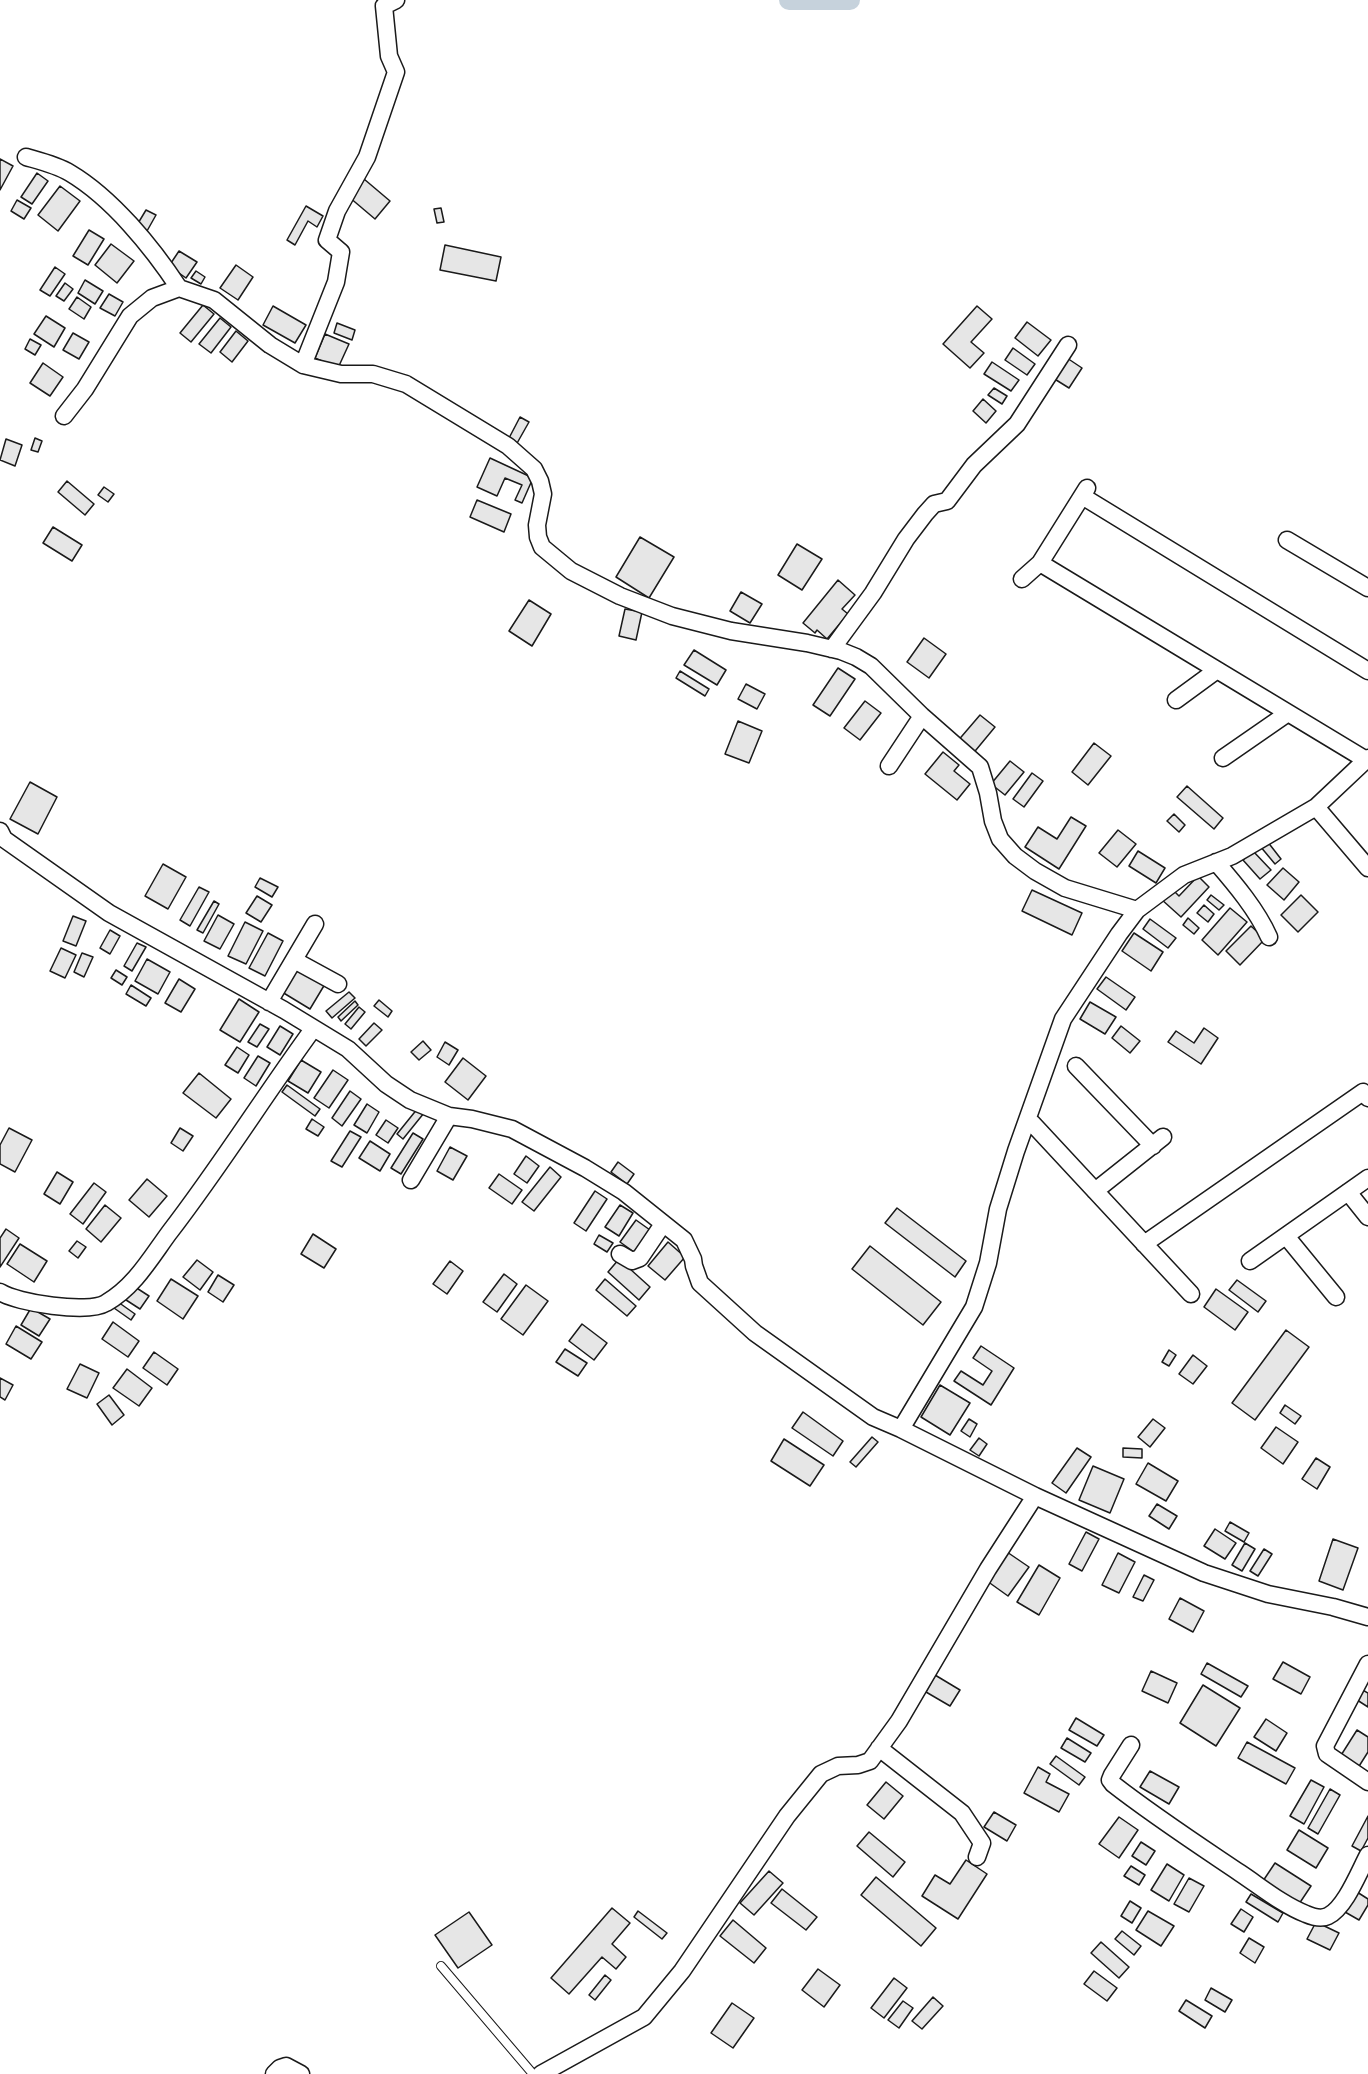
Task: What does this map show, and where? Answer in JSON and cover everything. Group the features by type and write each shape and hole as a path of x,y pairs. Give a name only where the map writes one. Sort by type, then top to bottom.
{"street":[{"path":"303,365 336,282 341,252 327,240 337,211 367,156 396,72 389,56 384,6 396,0"},
{"path":"26,157 68,171 93,189 126,222 179,288 214,300 270,345 303,365 341,374 373,374 406,384 508,446 534,469 540,481 543,494 537,525 542,548 571,571 620,596 672,616 731,631 832,649 856,657 871,666 922,716 980,767 993,821 1000,839 1015,856 1035,871 1065,888 1137,910"},
{"path":"64,416 85,389 130,316 152,298 179,288"},
{"path":"832,649 873,593 906,539 925,514 934,504 947,501 974,465 1017,424 1068,345"},
{"path":"1022,579 1040,563 1084,492 1368,671"},
{"path":"1287,540 1368,588"},
{"path":"901,1429 974,1307 988,1263 998,1209 1063,1018 1119,934 1137,910 1184,875 1233,856 1316,807 1367,759 1040,563"},
{"path":"1176,700 1217,670"},
{"path":"1223,758 1288,713"},
{"path":"889,766 922,716"},
{"path":"1316,807 1368,868"},
{"path":"0,831 4,838 109,913 348,1049 386,1084 402,1094 449,1116 512,1129 624,1192 684,1240 693,1259 700,1283 755,1333 873,1417 1035,1496 1204,1573 1268,1594 1333,1607 1368,1617"},
{"path":"1216,862 1231,879 1264,926 1269,937"},
{"path":"269,1002 315,924"},
{"path":"294,960 338,984"},
{"path":"0,1292 7,1296 54,1306 82,1308 104,1305 137,1279 197,1197 313,1029"},
{"path":"1076,1066 1158,1142 1095,1191"},
{"path":"1144,1244 1363,1092 1368,1098"},
{"path":"411,1180 449,1116"},
{"path":"1032,1123 1191,1294"},
{"path":"1250,1262 1368,1178"},
{"path":"1348,1192 1368,1217"},
{"path":"620,1254 633,1261 640,1258 663,1224"},
{"path":"1286,1236 1336,1297"},
{"path":"541,2074 644,2017 682,1971 787,1816 821,1774 838,1766 858,1765 870,1761 899,1721 988,1569 1035,1496"},
{"path":"1368,1664 1325,1746 1327,1754 1368,1782"},
{"path":"1131,1745 1112,1775 1110,1780 1113,1784 1162,1821 1305,1914 1317,1918 1327,1917 1335,1912 1348,1894 1368,1856"},
{"path":"879,1748 962,1813 982,1843 977,1857"},
{"path":"274,2074 280,2068 286,2067 301,2074"}],"lane":[{"path":"441,1966 533,2074"}],"building":[{"path":"0,159 13,166 0,190"},
{"path":"37,173 48,181 32,204 21,197"},
{"path":"364,179 390,201 375,219 349,197"},
{"path":"60,186 80,201 58,231 38,215"},
{"path":"17,200 31,208 24,219 11,211"},
{"path":"306,206 323,216 317,227 308,221 295,245 287,240"},
{"path":"441,208 444,222 437,223 434,209"},
{"path":"146,210 156,215 147,231 137,225"},
{"path":"89,230 104,239 88,265 73,256"},
{"path":"111,244 134,261 117,283 95,265"},
{"path":"445,245 501,257 496,281 440,270"},
{"path":"179,251 197,262 186,278 169,266"},
{"path":"236,265 253,277 238,300 220,288"},
{"path":"55,267 65,274 50,296 40,290"},
{"path":"196,271 205,277 201,284 191,278"},
{"path":"85,280 103,291 95,304 78,293"},
{"path":"65,283 73,289 64,301 56,296"},
{"path":"109,294 123,302 115,316 100,308"},
{"path":"77,297 91,307 84,319 69,309"},
{"path":"203,305 214,314 191,342 180,333"},
{"path":"273,306 306,325 295,343 263,325"},
{"path":"977,306 992,319 971,342 984,353 970,368 943,344"},
{"path":"46,316 65,328 54,347 34,334"},
{"path":"220,318 231,327 211,353 199,344"},
{"path":"1027,322 1051,340 1038,356 1015,338"},
{"path":"337,323 355,330 352,340 334,333"},
{"path":"236,331 248,341 232,362 220,352"},
{"path":"73,333 89,342 79,359 63,350"},
{"path":"325,334 349,344 338,368 315,358"},
{"path":"30,339 41,345 35,355 25,349"},
{"path":"1013,348 1035,364 1027,375 1005,360"},
{"path":"1067,358 1082,368 1069,388 1053,378"},
{"path":"992,362 1019,380 1011,391 984,374"},
{"path":"43,363 63,377 50,396 30,383"},
{"path":"994,388 1007,396 1002,404 988,395"},
{"path":"983,399 996,411 986,423 973,411"},
{"path":"520,417 529,422 516,445 508,440"},
{"path":"35,438 42,441 38,452 31,450"},
{"path":"6,439 22,445 15,466 0,460"},
{"path":"490,458 533,478 522,503 515,500 522,485 505,478 497,496 477,487"},
{"path":"67,481 94,504 85,515 58,492"},
{"path":"104,487 114,494 108,502 98,495"},
{"path":"477,500 511,514 504,532 470,517"},
{"path":"53,527 82,545 72,561 43,543"},
{"path":"640,537 674,557 649,598 616,577"},
{"path":"797,544 822,559 802,590 778,575"},
{"path":"838,580 855,595 842,609 848,614 827,639 817,630 815,633 803,623"},
{"path":"741,592 762,604 750,623 730,611"},
{"path":"529,600 551,614 532,646 509,631"},
{"path":"625,609 642,612 636,640 619,636"},
{"path":"924,638 946,654 929,678 907,662"},
{"path":"694,650 726,670 717,685 684,665"},
{"path":"838,668 855,679 830,716 813,705"},
{"path":"680,671 709,689 705,696 676,678"},
{"path":"746,684 765,694 757,709 738,699"},
{"path":"865,701 881,713 860,740 844,728"},
{"path":"980,715 995,727 971,756 956,743"},
{"path":"738,721 762,731 749,763 725,754"},
{"path":"1094,743 1111,756 1088,785 1072,772"},
{"path":"943,752 959,765 954,771 970,784 957,800 925,774"},
{"path":"1010,761 1024,772 1005,795 991,784"},
{"path":"1032,773 1043,781 1024,807 1013,799"},
{"path":"30,782 57,797 38,834 10,819"},
{"path":"1187,786 1223,818 1214,829 1177,797"},
{"path":"1174,814 1185,825 1179,832 1167,821"},
{"path":"1071,817 1086,826 1059,869 1025,847 1038,827 1057,839"},
{"path":"1118,830 1136,844 1117,867 1099,853"},
{"path":"1267,841 1281,859 1275,864 1260,846"},
{"path":"1138,851 1165,868 1156,883 1129,866"},
{"path":"1253,851 1271,870 1260,879 1243,860"},
{"path":"163,864 186,877 168,909 145,896"},
{"path":"1283,868 1299,882 1284,900 1267,885"},
{"path":"1198,876 1209,887 1181,917 1161,899 1171,888 1179,896"},
{"path":"260,878 278,887 272,897 255,887"},
{"path":"199,887 209,892 190,926 180,920"},
{"path":"1032,890 1082,913 1072,935 1022,911"},
{"path":"1211,895 1224,905 1219,910 1207,900"},
{"path":"1301,895 1318,912 1298,932 1281,915"},
{"path":"257,896 272,905 261,922 246,913"},
{"path":"214,901 219,904 203,933 197,930"},
{"path":"1204,905 1214,914 1208,922 1197,913"},
{"path":"1230,908 1247,922 1218,955 1202,940"},
{"path":"218,915 234,924 220,949 204,941"},
{"path":"73,916 86,921 76,946 63,941"},
{"path":"1188,918 1199,928 1194,934 1183,925"},
{"path":"1150,919 1176,938 1168,948 1143,929"},
{"path":"245,922 263,931 246,964 228,956"},
{"path":"1251,926 1265,939 1240,965 1226,951"},
{"path":"110,930 120,936 110,954 100,948"},
{"path":"268,933 283,941 265,976 249,968"},
{"path":"1134,933 1163,952 1151,971 1122,951"},
{"path":"137,943 146,947 132,971 124,966"},
{"path":"61,948 76,955 65,978 50,971"},
{"path":"82,953 93,957 84,977 74,972"},
{"path":"147,959 170,972 158,994 135,981"},
{"path":"297,966 325,984 310,1009 282,992"},
{"path":"116,970 127,977 122,985 111,978"},
{"path":"1106,977 1135,997 1126,1010 1097,989"},
{"path":"179,979 195,989 181,1012 165,1003"},
{"path":"131,985 151,998 146,1006 126,994"},
{"path":"349,992 355,998 332,1018 326,1011"},
{"path":"239,999 259,1012 240,1042 220,1030"},
{"path":"379,1000 392,1011 388,1017 374,1006"},
{"path":"355,1001 358,1005 341,1021 338,1017"},
{"path":"1090,1002 1116,1017 1105,1034 1080,1019"},
{"path":"359,1007 365,1012 351,1029 345,1024"},
{"path":"374,1023 382,1030 366,1046 359,1039"},
{"path":"260,1024 269,1029 257,1047 248,1042"},
{"path":"280,1026 293,1034 280,1055 267,1047"},
{"path":"1121,1026 1140,1041 1130,1053 1112,1038"},
{"path":"1204,1028 1218,1038 1201,1064 1168,1042 1176,1031 1194,1043"},
{"path":"423,1041 431,1050 419,1060 411,1052"},
{"path":"445,1042 458,1050 449,1065 437,1057"},
{"path":"237,1047 249,1055 238,1073 225,1065"},
{"path":"258,1056 270,1063 256,1086 244,1078"},
{"path":"463,1058 486,1076 468,1100 445,1082"},
{"path":"301,1060 321,1072 308,1093 288,1081"},
{"path":"333,1070 348,1080 329,1108 314,1098"},
{"path":"199,1073 231,1099 216,1118 183,1093"},
{"path":"287,1085 320,1109 315,1116 282,1092"},
{"path":"350,1091 361,1099 342,1126 332,1118"},
{"path":"367,1104 379,1112 367,1133 354,1125"},
{"path":"418,1108 424,1113 403,1139 397,1134"},
{"path":"312,1119 324,1127 318,1136 306,1129"},
{"path":"386,1120 398,1128 388,1143 376,1135"},
{"path":"9,1128 32,1140 15,1172 0,1164 0,1145"},
{"path":"180,1128 193,1136 183,1151 171,1143"},
{"path":"350,1131 361,1137 342,1167 331,1161"},
{"path":"413,1133 423,1139 401,1174 391,1168"},
{"path":"370,1141 390,1154 380,1171 359,1158"},
{"path":"450,1147 467,1156 453,1180 437,1171"},
{"path":"526,1156 539,1166 527,1183 514,1174"},
{"path":"618,1162 634,1174 627,1184 611,1172"},
{"path":"550,1167 561,1177 534,1211 522,1202"},
{"path":"57,1172 73,1182 60,1204 44,1194"},
{"path":"499,1174 522,1190 512,1204 489,1188"},
{"path":"147,1179 167,1196 149,1217 129,1200"},
{"path":"94,1183 106,1192 83,1224 70,1214"},
{"path":"595,1191 607,1199 586,1231 574,1223"},
{"path":"105,1205 121,1218 101,1242 86,1229"},
{"path":"620,1205 633,1213 619,1236 605,1227"},
{"path":"897,1208 966,1261 955,1277 885,1223"},
{"path":"636,1220 650,1230 634,1252 620,1242"},
{"path":"6,1229 19,1238 0,1267 0,1238"},
{"path":"313,1234 336,1249 324,1268 301,1254"},
{"path":"599,1235 613,1243 607,1252 594,1244"},
{"path":"77,1241 86,1247 78,1258 69,1251"},
{"path":"668,1242 685,1257 665,1280 648,1266"},
{"path":"20,1244 47,1261 34,1282 7,1264"},
{"path":"870,1246 941,1302 923,1325 852,1269"},
{"path":"619,1259 650,1287 639,1300 608,1272"},
{"path":"197,1260 213,1272 200,1290 183,1277"},
{"path":"450,1261 463,1271 447,1294 433,1284"},
{"path":"504,1274 517,1284 497,1312 483,1302"},
{"path":"218,1275 234,1285 223,1302 208,1292"},
{"path":"171,1279 198,1296 183,1319 157,1301"},
{"path":"605,1279 636,1306 627,1316 596,1290"},
{"path":"1237,1280 1266,1301 1258,1312 1229,1290"},
{"path":"132,1285 149,1296 140,1309 123,1298"},
{"path":"526,1285 548,1301 523,1335 501,1319"},
{"path":"1216,1289 1248,1312 1235,1330 1204,1307"},
{"path":"118,1302 135,1314 131,1320 114,1308"},
{"path":"31,1308 50,1319 39,1336 21,1325"},
{"path":"113,1322 139,1341 128,1357 102,1339"},
{"path":"582,1324 607,1343 594,1360 569,1341"},
{"path":"16,1326 42,1342 31,1359 6,1344"},
{"path":"1286,1330 1309,1347 1255,1420 1232,1403"},
{"path":"981,1346 1014,1368 991,1405 954,1381 961,1371 983,1385 992,1371 973,1358"},
{"path":"565,1349 587,1363 578,1376 556,1362"},
{"path":"1169,1350 1176,1355 1169,1366 1162,1362"},
{"path":"154,1352 178,1369 167,1385 143,1368"},
{"path":"1193,1355 1207,1366 1193,1384 1179,1374"},
{"path":"80,1364 99,1373 87,1398 67,1389"},
{"path":"127,1369 152,1388 139,1406 113,1388"},
{"path":"0,1378 13,1385 5,1400 0,1397"},
{"path":"940,1385 970,1403 950,1435 921,1417"},
{"path":"109,1395 124,1415 112,1425 97,1404"},
{"path":"1285,1405 1301,1416 1295,1424 1280,1413"},
{"path":"803,1412 843,1441 833,1456 792,1428"},
{"path":"969,1419 977,1424 970,1437 961,1431"},
{"path":"1153,1419 1165,1428 1150,1447 1138,1437"},
{"path":"1276,1427 1298,1442 1283,1464 1261,1448"},
{"path":"872,1437 878,1442 856,1467 850,1462"},
{"path":"979,1438 987,1444 979,1456 970,1450"},
{"path":"784,1439 824,1465 810,1486 771,1461"},
{"path":"1077,1448 1091,1457 1066,1493 1052,1483"},
{"path":"1123,1448 1142,1449 1142,1458 1123,1457"},
{"path":"1316,1458 1330,1467 1317,1489 1302,1479"},
{"path":"1148,1463 1178,1481 1166,1501 1136,1484"},
{"path":"1093,1466 1124,1479 1110,1513 1079,1500"},
{"path":"1157,1504 1177,1516 1169,1529 1149,1516"},
{"path":"1230,1522 1249,1533 1244,1542 1225,1531"},
{"path":"1215,1529 1236,1543 1225,1559 1204,1546"},
{"path":"1086,1532 1099,1539 1082,1571 1069,1564"},
{"path":"1333,1539 1358,1548 1343,1590 1319,1581"},
{"path":"1245,1543 1255,1549 1242,1571 1232,1565"},
{"path":"1264,1549 1272,1554 1258,1576 1250,1571"},
{"path":"1007,1552 1029,1567 1008,1596 987,1581"},
{"path":"1118,1553 1135,1562 1119,1593 1102,1585"},
{"path":"1039,1565 1060,1578 1039,1615 1017,1602"},
{"path":"1144,1575 1154,1580 1143,1601 1133,1597"},
{"path":"1180,1598 1204,1611 1193,1632 1169,1619"},
{"path":"1283,1662 1310,1677 1301,1694 1273,1679"},
{"path":"1207,1663 1248,1686 1241,1697 1201,1674"},
{"path":"1151,1671 1177,1683 1168,1703 1142,1691"},
{"path":"935,1675 960,1690 950,1706 926,1692"},
{"path":"1203,1685 1240,1708 1216,1746 1180,1723"},
{"path":"1361,1689 1368,1693 1368,1707 1354,1698"},
{"path":"1076,1718 1104,1735 1097,1746 1069,1730"},
{"path":"1266,1719 1287,1733 1276,1751 1254,1737"},
{"path":"1357,1730 1368,1737 1368,1752 1356,1771 1338,1760"},
{"path":"1067,1738 1091,1753 1085,1762 1061,1748"},
{"path":"1247,1742 1295,1768 1286,1784 1238,1758"},
{"path":"1056,1756 1085,1777 1079,1785 1050,1764"},
{"path":"1038,1767 1050,1774 1046,1782 1069,1794 1059,1812 1024,1793"},
{"path":"1150,1771 1179,1787 1169,1804 1140,1787"},
{"path":"1311,1780 1324,1787 1304,1824 1290,1816"},
{"path":"886,1782 903,1796 884,1819 867,1805"},
{"path":"1330,1789 1340,1795 1318,1834 1308,1828"},
{"path":"994,1812 1016,1825 1007,1841 984,1827"},
{"path":"1368,1816 1368,1838 1361,1851 1352,1846"},
{"path":"1119,1817 1138,1830 1119,1858 1099,1844"},
{"path":"1299,1830 1328,1848 1316,1868 1287,1850"},
{"path":"869,1832 905,1862 893,1877 857,1846"},
{"path":"1141,1842 1155,1851 1146,1865 1132,1856"},
{"path":"966,1860 987,1874 958,1919 922,1896 935,1875 950,1884"},
{"path":"1275,1863 1311,1886 1299,1904 1263,1881"},
{"path":"1167,1864 1184,1875 1169,1901 1151,1890"},
{"path":"1131,1866 1145,1875 1139,1885 1124,1876"},
{"path":"769,1871 783,1883 754,1915 740,1903"},
{"path":"876,1877 936,1928 921,1946 861,1895"},
{"path":"1189,1878 1204,1886 1189,1912 1174,1904"},
{"path":"782,1889 817,1917 806,1930 771,1903"},
{"path":"1357,1892 1368,1899 1368,1905 1359,1920 1345,1912"},
{"path":"1251,1894 1283,1913 1278,1922 1246,1902"},
{"path":"1130,1901 1141,1908 1132,1923 1121,1916"},
{"path":"612,1908 630,1923 612,1944 626,1957 616,1969 602,1957 569,1994 551,1978"},
{"path":"1241,1909 1253,1917 1244,1932 1231,1924"},
{"path":"638,1911 667,1933 662,1939 634,1917"},
{"path":"1148,1911 1174,1926 1161,1946 1136,1930"},
{"path":"469,1912 492,1945 458,1968 435,1935"},
{"path":"733,1920 766,1948 754,1963 720,1936"},
{"path":"1316,1922 1339,1933 1330,1950 1307,1939"},
{"path":"1122,1931 1141,1946 1134,1955 1115,1939"},
{"path":"1249,1938 1264,1947 1255,1963 1240,1953"},
{"path":"1101,1942 1129,1967 1119,1978 1091,1953"},
{"path":"818,1969 840,1985 824,2007 802,1990"},
{"path":"1094,1971 1117,1988 1107,2001 1084,1984"},
{"path":"605,1975 611,1980 595,2000 589,1995"},
{"path":"894,1978 907,1988 884,2018 871,2008"},
{"path":"1211,1988 1232,2000 1225,2012 1205,2000"},
{"path":"933,1997 943,2006 922,2029 912,2021"},
{"path":"1186,2000 1212,2016 1205,2028 1179,2011"},
{"path":"903,2001 913,2008 899,2028 888,2020"},
{"path":"732,2003 754,2018 733,2048 711,2033"}],"waterway":[{"path":"789,0 850,0"}]}
